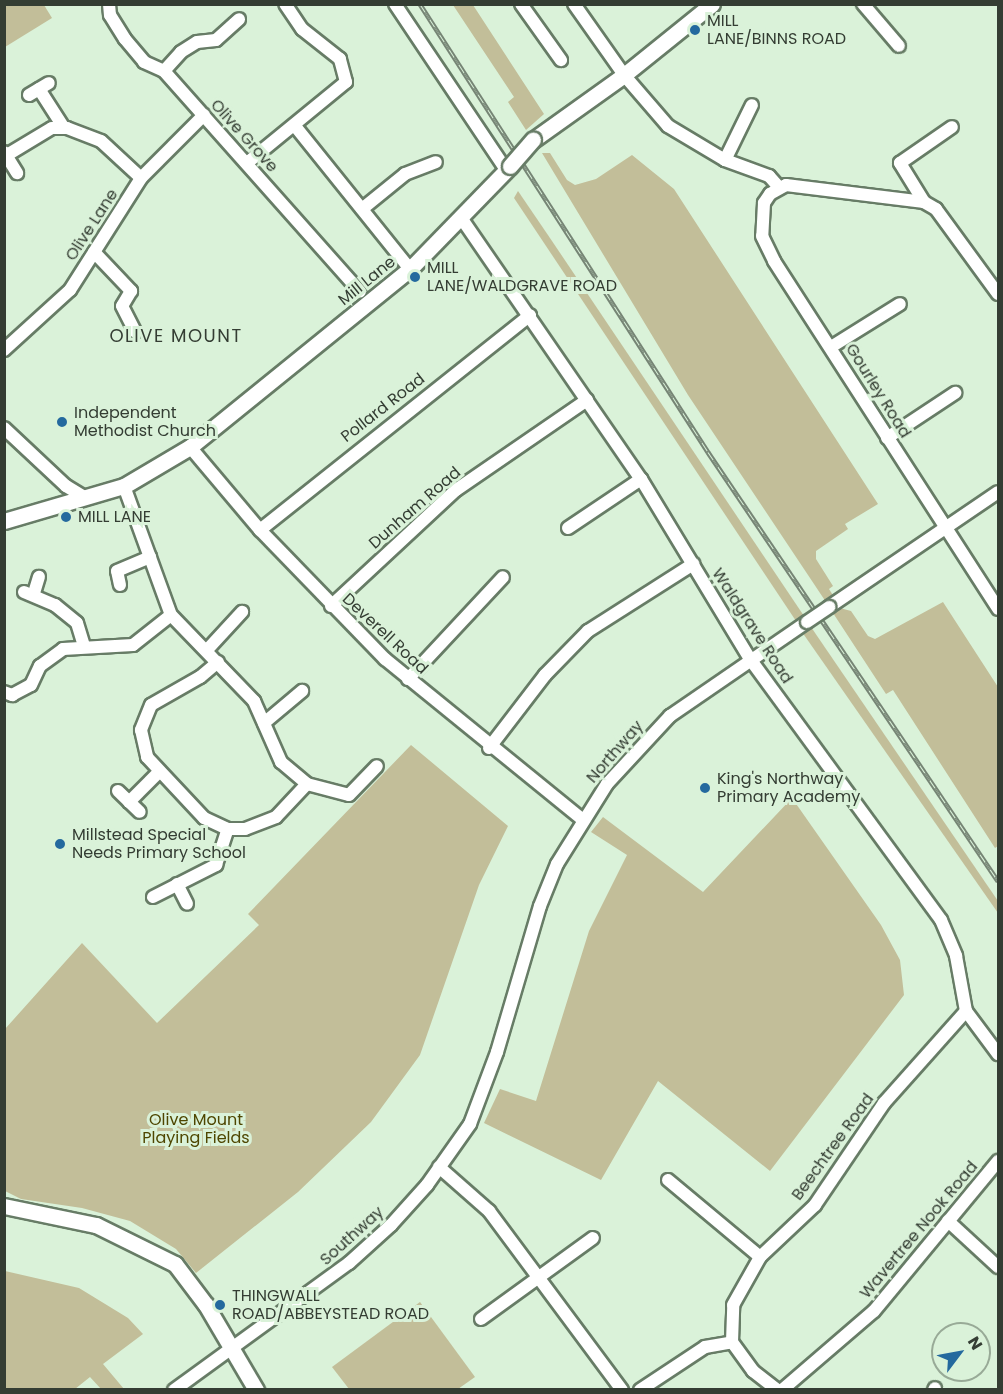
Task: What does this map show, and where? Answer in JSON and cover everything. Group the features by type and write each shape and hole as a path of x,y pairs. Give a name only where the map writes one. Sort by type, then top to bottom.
{"street":[{"name":"Olive Grove","path":"100,4 110,10 144,62 164,71 360,292"},
{"path":"247,163 346,82 340,59 302,29 285,4"},
{"path":"395,4 508,168"},
{"path":"521,4 554,55"},
{"path":"574,4 624,75 668,126 725,160 769,176 779,187 924,202 936,209 999,294"},
{"name":"Mill Lane","path":"4,521 124,486 190,447 410,269 462,219 533,140 624,75 712,4"},
{"path":"863,4 899,46"},
{"path":"164,71 181,52 197,42 216,40 240,19"},
{"path":"39,89 64,128"},
{"path":"725,160 752,105"},
{"name":"Olive Lane","path":"4,350 70,290 141,178 204,115"},
{"path":"295,126 410,269"},
{"path":"924,202 900,163 952,127"},
{"path":"17,173 6,154 52,128 64,128 101,141 141,178"},
{"path":"362,209 405,174 436,162"},
{"name":"Gourley Road","path":"779,187 764,203 762,236 774,261 999,609"},
{"name":"Waldgrave Road","path":"462,219 641,479 750,658 941,920 956,956 966,1011 999,1054"},
{"path":"94,252 131,291 122,306 135,332"},
{"path":"831,347 900,304"},
{"name":"Pollard Road","path":"260,530 530,315"},
{"path":"887,438 955,393"},
{"name":"Dunham Road","path":"331,606 456,490 586,400"},
{"path":"4,428 66,486 86,498"},
{"name":"Deverell Road","path":"190,447 260,530 331,606 408,679 489,748 583,820"},
{"path":"568,528 641,479"},
{"path":"124,486 171,615 254,701 281,762 307,784 349,795 364,773 377,766"},
{"name":"Northway","path":"470,1124 497,1052 540,906 557,864 607,784 670,716 750,658 829,608 999,492"},
{"path":"120,585 112,571 150,557"},
{"path":"489,748 545,675 588,631 693,564"},
{"path":"39,577 29,592 77,623 84,646"},
{"path":"408,679 503,578"},
{"path":"207,650 242,612"},
{"path":"4,692 22,692 31,685 40,666 63,649 133,645 171,615"},
{"path":"218,662 200,677 151,705 141,730 142,743 147,757 204,818 228,829 245,829 276,817 307,784"},
{"path":"264,723 302,691"},
{"path":"129,802 159,772"},
{"path":"118,792 140,812"},
{"path":"153,897 216,865 228,829"},
{"path":"177,884 187,904"},
{"name":"Beechtree Road","path":"732,1342 733,1305 760,1257 815,1205 884,1103 966,1011"},
{"name":"Southway","path":"174,1389 349,1263 391,1225 440,1167 470,1124"},
{"name":"Wavertree Nook Road","path":"732,1342 753,1371 780,1389 874,1311 999,1161"},
{"path":"440,1167 489,1211 622,1389"},
{"path":"668,1180 760,1257"},
{"path":"4,1206 96,1225 175,1264 232,1346 256,1389"},
{"path":"948,1221 999,1267"},
{"path":"481,1319 592,1238"},
{"path":"640,1389 705,1347 732,1342"}],"green space":[{"path":"5,4 44,5 52,18 5,47"},
{"path":"453,5 473,5 544,114 526,130 508,102 514,97"},
{"path":"542,153 550,153 567,180 575,185 596,179 632,155 674,189 878,504 845,524 848,529 816,551 816,559 833,586 829,589 834,597 826,602 688,395"},
{"path":"518,191 804,616 796,621 514,198"},
{"path":"943,602 998,687 998,846 995,848 893,690 886,694 833,613 840,608 851,611 868,636 875,639"},
{"path":"811,627 998,901 998,913 802,632"},
{"name":"Olive Mount Playing Fields","path":"411,745 508,826 479,885 420,1055 371,1122 298,1192 196,1273 176,1249 130,1221 82,1208 21,1199 5,1191 5,1029 82,943 157,1023 259,925 248,914"},
{"path":"792,798 881,925 900,960 904,995 770,1171 658,1081 601,1180 484,1123 500,1089 536,1101 589,931 627,855 591,832 603,817 703,892"},
{"path":"5,1271 79,1288 128,1318 143,1334 103,1364 124,1389 101,1389 90,1377 75,1389 5,1389"},
{"path":"420,1302 475,1377 458,1389 349,1389 332,1367"}],"railway":[{"path":"420,4 708,452 998,881"}],"place":[{"name":"MILL LANE/BINNS ROAD","path":"695,30"},
{"name":"MILL LANE/WALDGRAVE ROAD","path":"415,277"},
{"name":"Independent Methodist Church","path":"62,422"},
{"name":"MILL LANE","path":"66,517"},
{"name":"King's Northway Primary Academy","path":"705,788"},
{"name":"Millstead Special Needs Primary School","path":"60,844"},
{"name":"THINGWALL ROAD/ABBEYSTEAD ROAD","path":"220,1305"}],"district":[{"name":"OLIVE MOUNT","path":"176,336"}]}
